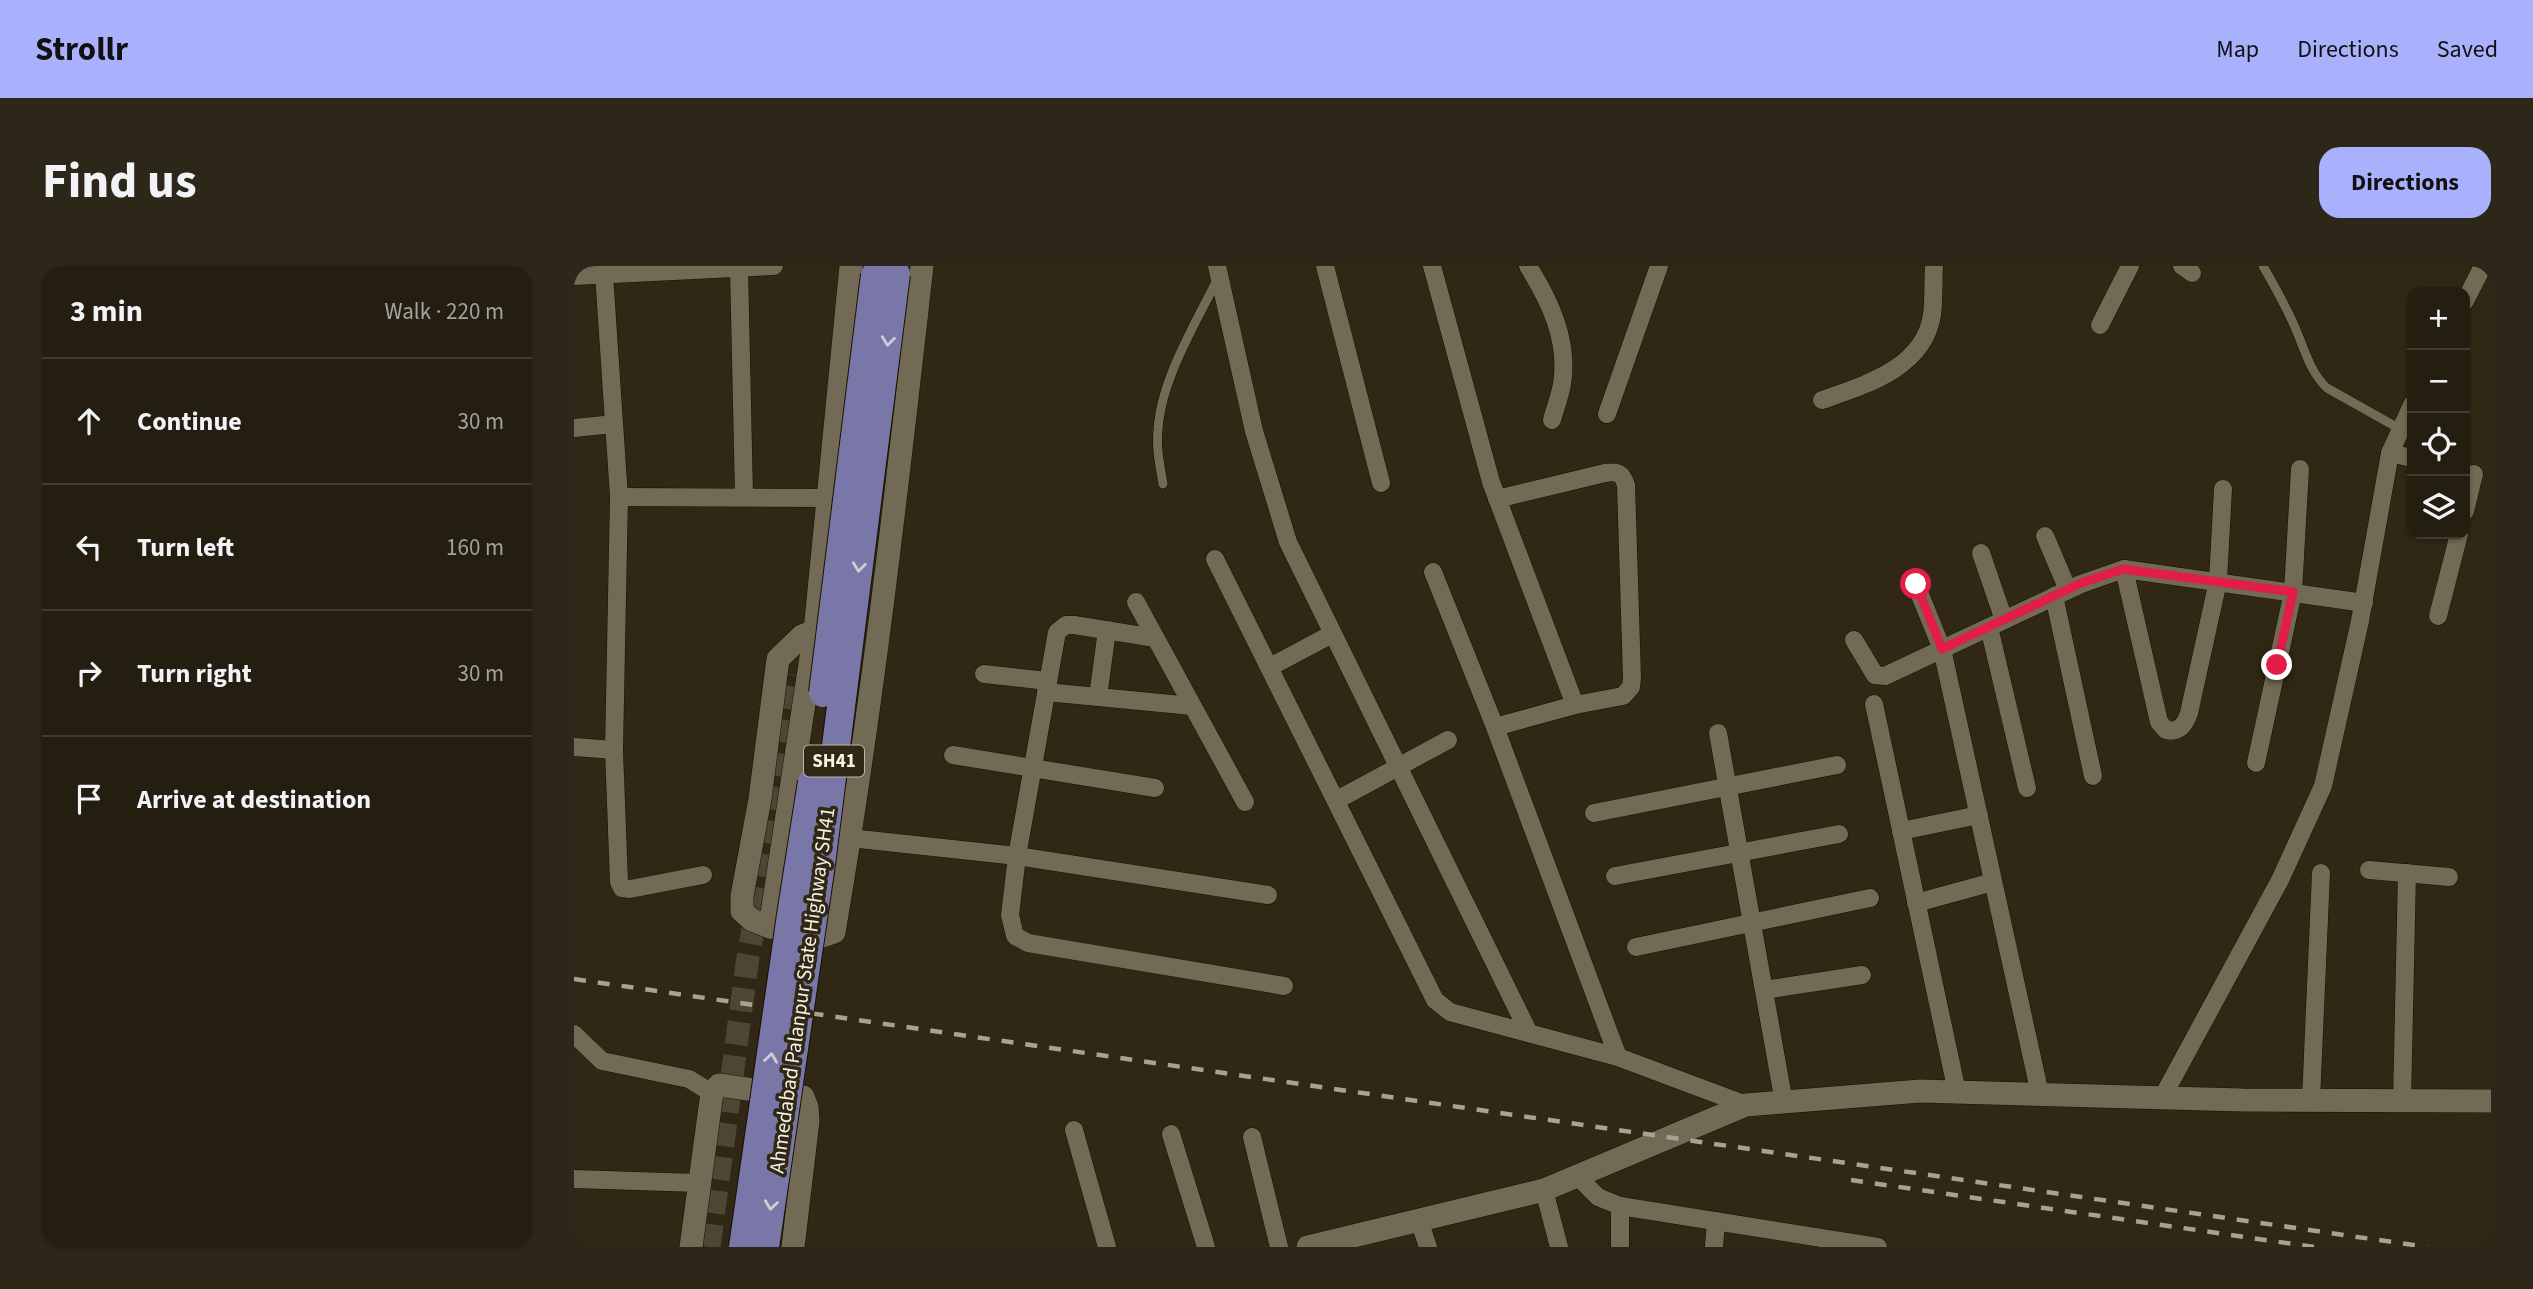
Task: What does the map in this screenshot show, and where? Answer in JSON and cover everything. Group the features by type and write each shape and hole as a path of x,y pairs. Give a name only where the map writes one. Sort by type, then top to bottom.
{"main road":[{"name":"Ahmedabad Palanpur State Highway SH41","path":"743,1247 886,270"},
{"name":"Ahmedabad Palanpur State Highway SH41","path":"765,1247 821,864 886,270"}],"street":[{"path":"574,276 775,266"},
{"path":"1325,266 1381,483"},
{"path":"1432,266 1497,499 1575,705"},
{"path":"1528,266 1541,286 1556,319 1563,355 1562,384 1552,421"},
{"path":"1607,414 1658,266"},
{"path":"1822,400 1858,388 1910,358 1925,339 1932,315 1934,266"},
{"path":"2100,325 2130,266"},
{"path":"2470,291 2483,266"},
{"path":"739,267 744,496"},
{"path":"770,927 806,636 830,498 886,270"},
{"path":"806,636 778,659 760,799 742,896 742,911 752,920 770,927 824,936 834,932 869,704 886,270"},
{"path":"1218,271 1254,431 1288,542 1530,1033"},
{"path":"604,274 619,497 614,750 620,886 630,890 703,876"},
{"path":"2162,1098 2280,880 2323,786 2364,603 2390,453 2408,413"},
{"path":"574,428 614,424"},
{"path":"2390,453 2407,457"},
{"path":"2256,763 2293,592 2300,469"},
{"path":"1495,727 1575,705 1623,696 1632,687 1626,485 1620,473 1605,473 1497,499"},
{"path":"2470,496 2477,474"},
{"path":"2123,569 2159,722 2165,730 2183,727 2189,713 2218,581 2223,489"},
{"path":"619,497 830,498"},
{"path":"2045,536 2061,593 2093,776"},
{"path":"2438,616 2458,539"},
{"path":"1981,553 2027,788"},
{"path":"1215,559 1435,1000 1450,1012 1618,1057 1746,1105"},
{"path":"1854,640 1878,676 1885,676 2061,593 2123,569 2364,603"},
{"path":"1433,572 1495,727 1618,1057"},
{"path":"1916,584 1942,649 2040,1094"},
{"path":"1136,602 1245,802"},
{"path":"1155,638 1073,625 1061,628 1054,641 1017,856 1010,915 1012,931 1020,940 1284,986"},
{"path":"1098,697 1108,630"},
{"path":"1270,667 1332,634"},
{"path":"795,675 806,636"},
{"path":"984,674 1098,697 1192,706"},
{"path":"1874,704 1957,1092"},
{"path":"1718,733 1784,1103"},
{"path":"1337,800 1448,740"},
{"path":"574,747 614,750"},
{"path":"953,755 1155,788"},
{"path":"1594,813 1837,765"},
{"path":"1901,831 1979,815"},
{"path":"1615,876 1839,834"},
{"path":"850,838 1017,856 1268,895"},
{"path":"2369,870 2449,877"},
{"path":"2311,1100 2321,873"},
{"path":"2402,1101 2407,873"},
{"path":"1916,903 1993,882"},
{"path":"1636,947 1870,898"},
{"path":"1764,990 1862,975"},
{"path":"574,1034 602,1061 689,1079 712,1093"},
{"path":"691,1247 712,1093 719,1085 803,1097 808,1121 793,1247"},
{"path":"1308,1247 1369,1240 1419,1220 1544,1190 1746,1105 1920,1091 2162,1098 2491,1101"},
{"path":"1074,1130 1107,1247"},
{"path":"1171,1134 1206,1247"},
{"path":"1252,1137 1279,1247"},
{"path":"1577,1176 1598,1197 1620,1206 1716,1221 1802,1241 1878,1247"},
{"path":"574,1178 698,1183"},
{"path":"1544,1190 1559,1247"},
{"path":"1620,1206 1620,1247"},
{"path":"1419,1220 1428,1247"},
{"path":"1714,1247 1716,1221"}],"lane":[{"path":"2263,266 2294,324 2318,380 2327,388 2400,429"},
{"path":"1163,484 1158,439 1163,401 1218,271"}],"tunnel":[{"path":"709,1247 748,957 780,782 795,675"}],"railway":[{"path":"574,979 2427,1247"},
{"path":"1851,1180 2314,1247"}],"route":[{"path":"1916,584 1942,649 2081,583 2123,569 2293,592 2277,665"}]}
